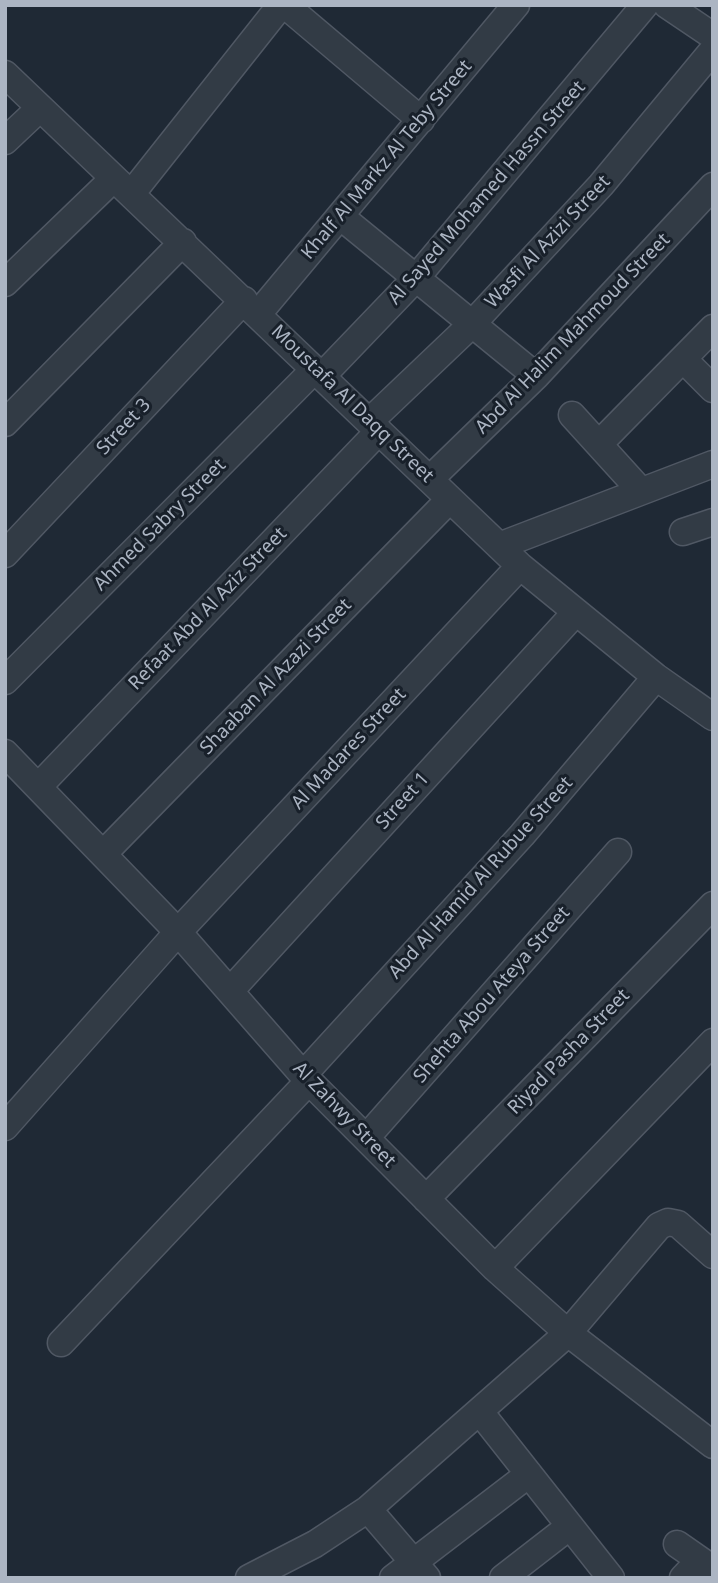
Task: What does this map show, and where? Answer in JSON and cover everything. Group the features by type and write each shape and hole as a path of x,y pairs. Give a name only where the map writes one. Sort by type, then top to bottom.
{"street":[{"path":"5,284 123,185 283,5 421,120"},
{"name":"Khalf Al Markz Al Teby Street","path":"251,307 340,216 516,5"},
{"name":"Al Sayed Mohamed Hassn Street","path":"319,373 416,278 645,5"},
{"path":"667,5 713,36"},
{"name":"Wasfi Al Azizi Street","path":"374,426 601,185 713,50"},
{"name":"Moustafa Al Daqq Street","path":"5,74 520,566 656,677 713,717"},
{"path":"5,141 40,108"},
{"name":"Abd Al Halim Mahmoud Street","path":"430,479 536,376 713,186"},
{"path":"340,216 536,376"},
{"path":"5,423 183,242"},
{"name":"Street 3","path":"5,554 251,307"},
{"path":"599,444 713,328"},
{"path":"683,359 713,389"},
{"name":"Ahmed Sabry Street","path":"5,681 319,373"},
{"path":"572,415 641,491"},
{"name":"Refaat Abd Al Aziz Street","path":"38,787 374,426"},
{"path":"499,546 713,464"},
{"name":"Shaaban Al Azazi Street","path":"103,854 450,499"},
{"path":"683,532 713,522"},
{"name":"Al Madares Street","path":"5,1126 178,932 520,566"},
{"name":"Street 1","path":"230,991 576,612"},
{"name":"Abd Al Hamid Al Rubue Street","path":"61,1343 306,1078 522,835 656,677"},
{"name":"Al Zahwy Street","path":"5,754 178,932 306,1078 495,1268 568,1334 713,1445"},
{"name":"Shehta Abou Ateya Street","path":"366,1138 618,852"},
{"name":"Riyad Pasha Street","path":"426,1199 713,905"},
{"path":"495,1268 713,1042"},
{"path":"255,1577 315,1544 368,1509 480,1412 568,1334 663,1223 678,1224 713,1255"},
{"path":"480,1412 611,1578"},
{"path":"368,1509 411,1572 529,1474"},
{"path":"503,1578 570,1526"},
{"path":"677,1544 698,1569"}]}
